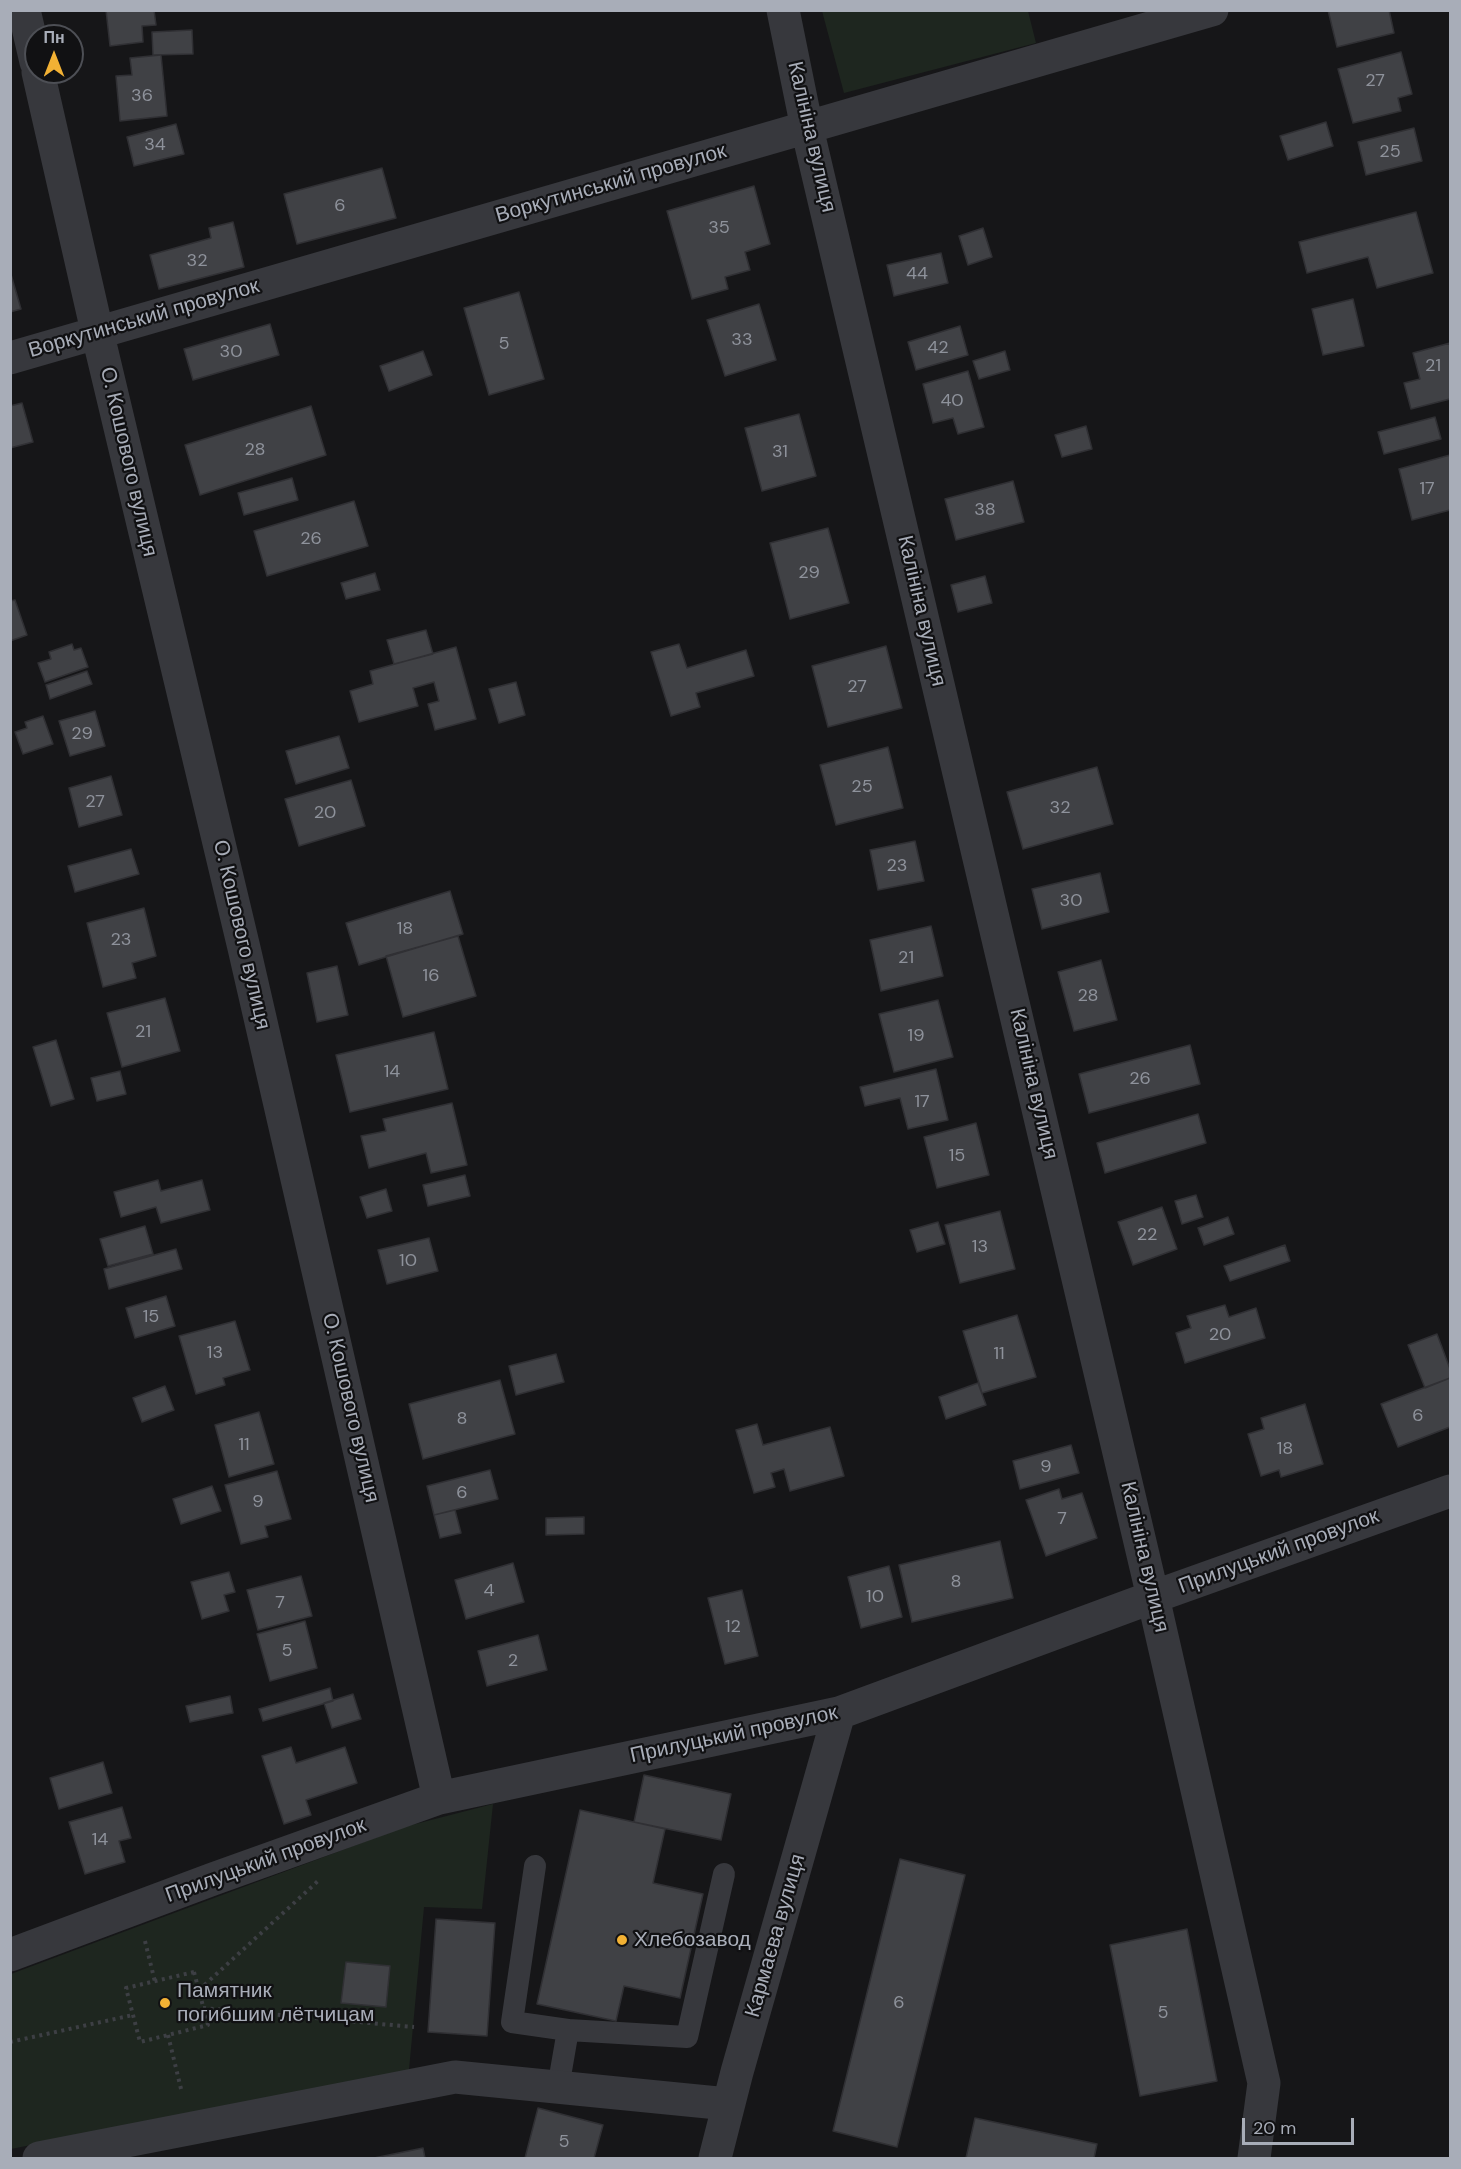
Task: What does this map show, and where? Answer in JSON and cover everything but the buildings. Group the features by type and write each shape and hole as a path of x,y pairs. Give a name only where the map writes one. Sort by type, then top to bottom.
{"street":[{"name":"Калініна вулиця","path":"783,10 807,128 1153,1597 1264,2082 1254,2158"},
{"name":"Воркутинський провулок","path":"10,358 1212,10"},
{"name":"О. Кошового вулиця","path":"41,84 97,331 247,960 439,1798"},
{"name":"Прилуцький провулок","path":"10,1955 439,1798 839,1713 1450,1491"},
{"name":"Кармаєва вулиця","path":"715,2158 728,2104 839,1713"},
{"path":"39,2158 454,2077 728,2104"}],"lane":[{"path":"535,1866 512,2022 568,2030 687,2037 724,1874"},
{"path":"558,2088 568,2030"}],"path":[{"path":"199,1990 319,1880"},
{"path":"194,1972 199,1990 208,2025 140,2042 126,1988 194,1972"},
{"path":"203,2008 414,2027"},
{"path":"10,2042 133,2015"},
{"path":"168,2036 190,2129"}],"shaded area":[{"path":"822,11 1028,11 1036,43 844,93"},
{"path":"493,1804 482,1909 424,1907 409,2070 11,2149 11,1974 404,1827"}],"place":[{"name":"Хлебозавод","path":"622,1940"},
{"name":"Памятник погибшим лётчицам","path":"165,2003"}]}
